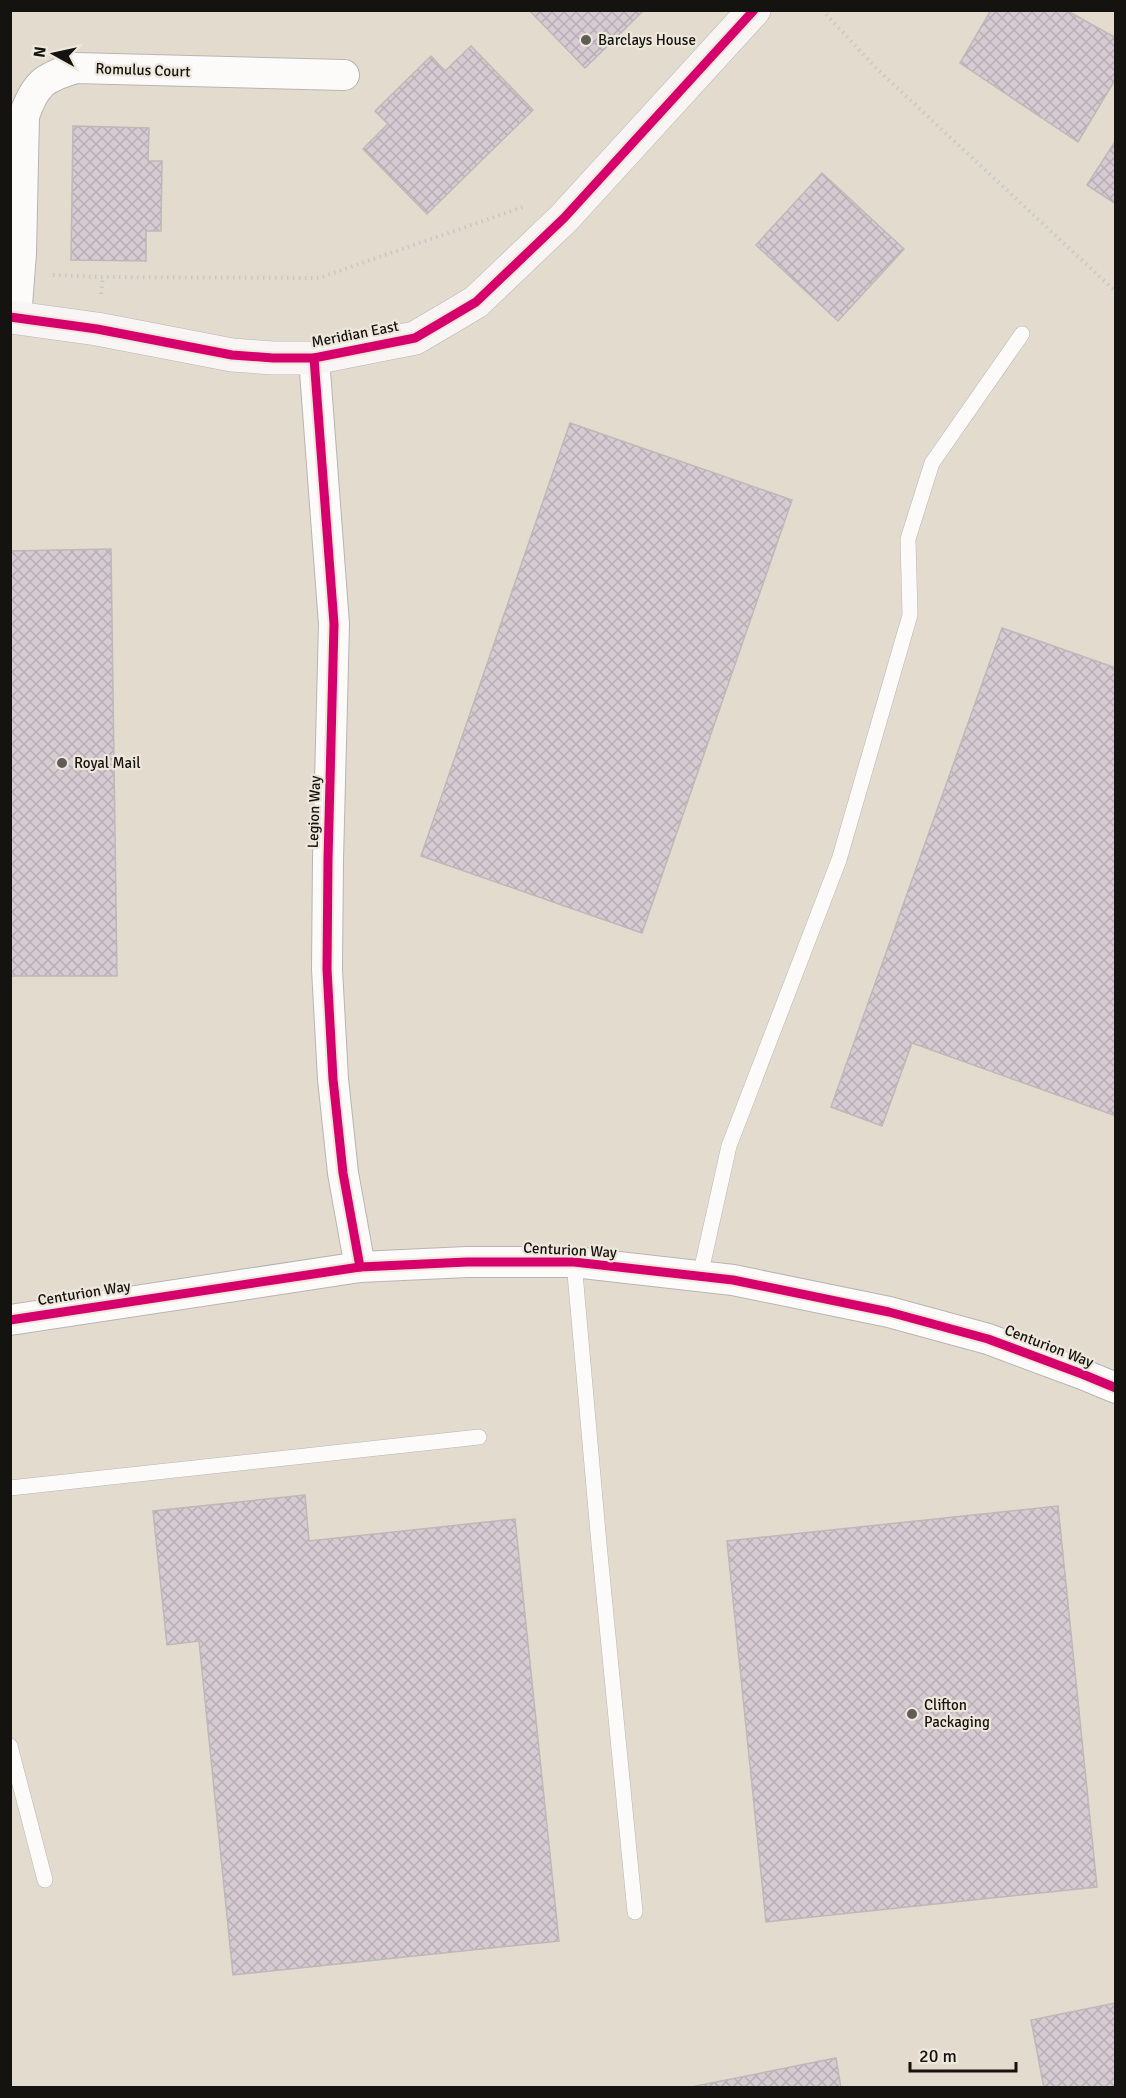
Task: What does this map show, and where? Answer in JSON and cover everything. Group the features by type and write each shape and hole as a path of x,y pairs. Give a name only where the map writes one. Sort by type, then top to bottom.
{"street":[{"name":"Meridian East","path":"13,317 97,329 232,355 273,358 314,358 415,338 476,302 564,218 754,10"},
{"name":"Romulus Court","path":"13,317 18,273 24,116 31,96 43,82 76,68 344,75"},
{"name":"Legion Way","path":"314,358 334,624 327,860 327,969 333,1079 343,1173 360,1267"},
{"name":"Centurion Way","path":"10,1320 360,1267 467,1262 574,1262 733,1280 889,1312 988,1339 1116,1388"}],"lane":[{"path":"700,1276 729,1146 839,860 910,615 908,539 932,463 1022,334"},
{"path":"574,1262 598,1544 635,1912"},
{"path":"10,1488 479,1437"},
{"path":"10,1746 45,1880"}],"path":[{"path":"822,10 878,70 1116,292"},
{"path":"18,273 104,277 319,278 525,206"}],"shaded area":[{"path":"11,11 1115,11 1115,2087 11,2088"}],"building":[{"name":"Barclays House","path":"533,10 644,10 585,68 531,12"},
{"path":"991,10 1066,10 1116,38 1116,78 1078,142 960,63"},
{"path":"471,46 533,110 427,214 363,149 388,124 375,111 431,56 445,71"},
{"path":"73,126 149,128 148,161 162,161 161,231 146,231 146,261 71,260"},
{"path":"1116,140 1116,204 1087,185"},
{"path":"822,173 904,249 838,321 756,245"},
{"path":"570,423 792,500 642,933 421,856"},
{"name":"Royal Mail","path":"111,549 117,976 10,976 10,551"},
{"path":"1002,628 1116,668 1116,1116 912,1043 882,1126 831,1107"},
{"path":"305,1495 309,1541 515,1519 559,1941 233,1975 199,1641 167,1645 153,1511"},
{"name":"Clifton Packaging","path":"1058,1506 1097,1887 766,1922 727,1541"},
{"path":"1116,2003 1116,2088 1044,2088 1031,2020"},
{"path":"836,2058 841,2088 686,2088"}],"cycle path":[{"path":"10,317 97,329 232,355 273,358 314,358 415,338 476,302 564,218 754,10"},
{"path":"314,358 334,624 327,969 333,1079 343,1173 360,1267"},
{"path":"10,1320 360,1267 467,1262 574,1262 733,1280 889,1312 988,1339 1116,1388"}],"place":[{"name":"Barclays House","path":"586,40"},
{"name":"Royal Mail","path":"62,763"},
{"name":"Clifton Packaging","path":"912,1714"}]}
